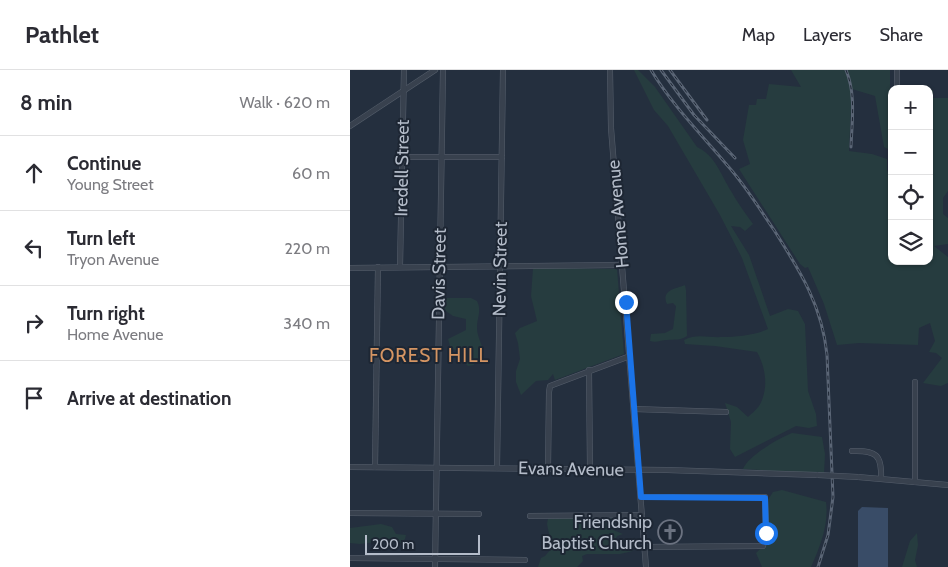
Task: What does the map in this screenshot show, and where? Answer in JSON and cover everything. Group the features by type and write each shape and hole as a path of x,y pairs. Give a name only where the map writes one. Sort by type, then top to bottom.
{"street":[{"name":"Iredell Street","path":"400,267 404,70"},
{"path":"350,126 436,70"},
{"name":"Davis Street","path":"435,567 442,70"},
{"name":"Nevin Street","path":"497,468 503,70"},
{"name":"Home Avenue","path":"610,70 611,128 646,567"},
{"path":"897,70 897,85"},
{"path":"402,158 502,157"},
{"path":"350,268 622,265"},
{"path":"375,467 378,267"},
{"path":"548,469 549,389 554,384 630,356"},
{"path":"590,370 590,469"},
{"path":"914,382 915,482"},
{"path":"634,409 726,412"},
{"path":"852,451 863,450 878,457 882,463 881,478"},
{"name":"Evans Avenue","path":"350,467 590,469 805,474 881,478 948,486"},
{"path":"641,497 765,498 766,533 763,546 645,547"},
{"path":"350,513 479,514"},
{"path":"530,516 544,519 642,515"},
{"path":"350,558 525,560"}],"green space":[{"path":"634,70 638,70 655,87 697,147 713,160 753,224 745,231 740,227 731,226 749,255 770,316 788,309 798,311 805,324 808,391 816,414 817,426 809,428 796,426 735,457 730,449 731,422 725,403 737,407 748,417 759,406 765,386 763,365 757,352 685,344 684,340 698,336 739,336 768,329 742,258 720,215 668,126 654,110"},
{"path":"791,70 890,70 890,85 888,85 888,149 884,147 875,96 852,89 849,151 872,154 887,159 888,265 933,265 933,98 948,98 948,191 943,198 943,214 948,218 948,244 934,246 948,257 948,383 941,386 923,383 942,358 936,353 929,352 935,341 930,323 919,328 918,345 859,343 837,345 824,304 808,267 805,268 800,264 739,169 750,164 743,140 749,105 756,105 757,99 766,99 769,84 801,87"},
{"path":"533,268 617,269 624,354 555,380 553,374 548,380 536,381 521,395 516,382 516,371 520,359 515,333 520,328 537,321 531,296"},
{"path":"685,285 687,336 680,339 650,341 651,334 665,333 673,329 676,306 673,303 667,304 666,296 670,291"},
{"path":"444,298 471,298 477,301 479,311 477,332 484,359 475,361 474,365 468,366 460,358 460,354 450,346 448,339 466,330 466,319 453,316 443,309"},
{"path":"792,433 822,437 825,454 824,474 743,469 757,453"},
{"path":"782,490 826,502 825,527 811,567 762,567 756,553 763,546 766,503 773,492"},
{"path":"619,517 611,529 623,534 617,536 615,540 632,542 633,551 620,554 587,554 582,556 583,561 577,567 538,567 541,558 552,548 547,524 548,519"},
{"path":"381,524 392,527 396,534 406,535 405,539 401,543 384,541 360,544 350,543 350,528"},
{"path":"917,533 918,545 915,560 917,567 902,567 910,541"}],"water":[{"path":"862,507 888,508 888,567 858,567 858,511"}],"railway":[{"path":"651,70 677,107 746,189 784,245 801,274 815,304 827,355 833,497 828,535 818,567"},
{"path":"661,70 694,115 735,158"},
{"path":"670,70 707,120"},
{"path":"846,70 852,98 851,147"}],"place":[{"name":"Friendship Baptist Church","path":"670,532"}],"district":[{"name":"FOREST HILL","path":"429,355"}],"route":[{"path":"626,302 641,497 765,498 766,533"}]}
